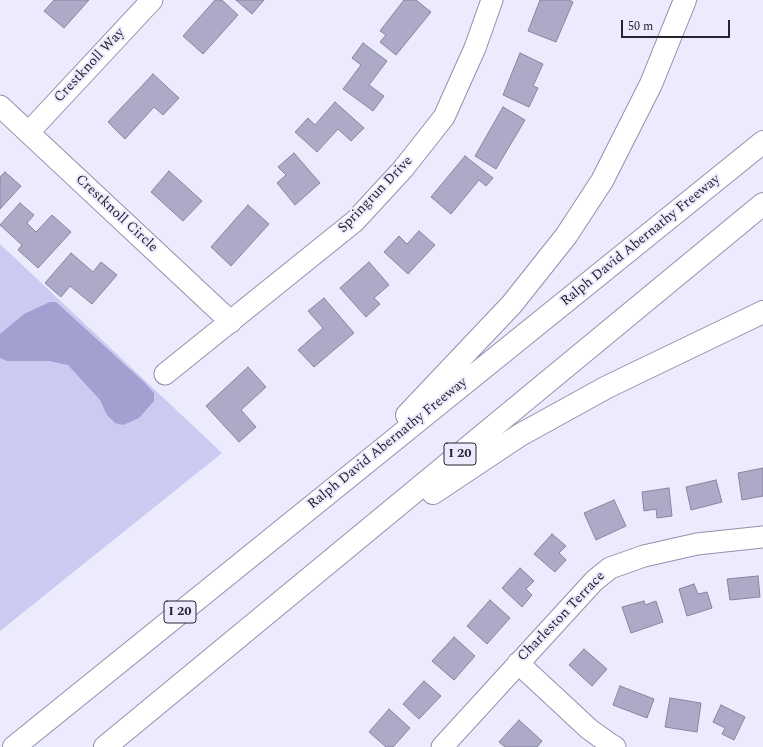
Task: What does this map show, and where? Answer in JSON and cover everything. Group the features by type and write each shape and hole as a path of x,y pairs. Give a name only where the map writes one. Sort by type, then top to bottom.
{"highway":[{"path":"347,478 512,304 566,236 602,181 651,84 685,0"},
{"name":"Ralph David Abernathy Freeway","path":"14,747 763,142"},
{"name":"I 20","path":"105,747 763,204"},
{"path":"157,704 436,491 520,435 607,387 763,312"},
{"path":"735,326 763,317"}],"street":[{"name":"Crestknoll Way","path":"29,132 152,0"},
{"name":"Springrun Drive","path":"165,374 355,221 403,169 444,117 475,48 492,0"},
{"name":"Crestknoll Circle","path":"0,106 231,322"},
{"name":"Charleston Terrace","path":"442,747 594,581 610,568 644,556 697,544 763,537"},
{"path":"518,663 589,729 615,747"}],"shaded area":[{"path":"0,244 222,453 0,631"},
{"path":"50,302 56,302 145,383 154,393 154,401 139,418 123,425 115,423 107,415 100,400 68,365 49,361 7,361 0,358 0,334 24,314"}],"building":[{"path":"54,0 89,0 64,28 44,11"},
{"path":"215,0 222,0 238,15 203,54 183,36"},
{"path":"236,0 264,0 252,14"},
{"path":"404,0 416,0 431,12 396,55 380,42 386,35 380,31"},
{"path":"540,0 569,0 573,2 556,42 528,31"},
{"path":"363,43 387,61 369,85 384,96 373,111 343,89 361,65 352,58"},
{"path":"520,53 543,64 533,86 538,88 529,107 503,95"},
{"path":"153,74 179,98 163,115 154,107 125,139 108,122"},
{"path":"335,102 364,128 351,141 338,129 317,152 295,132 308,118 315,125"},
{"path":"503,107 525,120 496,169 475,156"},
{"path":"294,153 320,183 295,205 277,183 286,175 278,167"},
{"path":"465,156 493,178 486,186 479,180 451,214 431,197"},
{"path":"169,171 202,201 183,221 151,192"},
{"path":"5,172 21,186 0,209 0,177"},
{"path":"20,203 34,215 27,223 36,232 52,215 71,232 38,268 18,250 22,245 0,225"},
{"path":"248,205 269,224 231,266 211,247"},
{"path":"419,231 435,245 408,274 384,252 399,236 407,244"},
{"path":"71,253 93,272 101,262 117,275 92,304 70,286 61,297 45,283"},
{"path":"369,262 389,285 374,298 380,304 366,317 340,288"},
{"path":"324,298 354,333 314,367 298,350 323,328 308,311"},
{"path":"248,367 266,387 241,410 256,427 239,442 206,406"},
{"path":"763,468 763,496 742,500 738,473"},
{"path":"716,480 722,502 691,510 686,487"},
{"path":"669,488 672,516 657,518 656,509 644,511 642,492"},
{"path":"614,500 626,526 596,540 584,513"},
{"path":"552,534 566,546 559,553 566,560 555,572 534,554"},
{"path":"520,568 534,581 526,589 532,595 522,607 502,588"},
{"path":"758,576 760,597 730,600 727,579"},
{"path":"694,584 698,594 707,592 712,608 687,616 679,589"},
{"path":"490,600 510,618 487,644 467,626"},
{"path":"644,601 645,605 656,601 663,622 631,633 622,607"},
{"path":"454,637 475,656 454,680 432,661"},
{"path":"584,649 607,669 592,686 569,665"},
{"path":"424,681 441,696 419,719 403,704"},
{"path":"620,686 654,699 647,718 613,705"},
{"path":"670,698 701,703 697,732 665,727"},
{"path":"721,705 745,717 734,740 722,734 725,728 713,722"},
{"path":"389,709 410,728 393,747 386,747 369,732"},
{"path":"519,720 542,741 537,747 505,747 499,742"}]}
